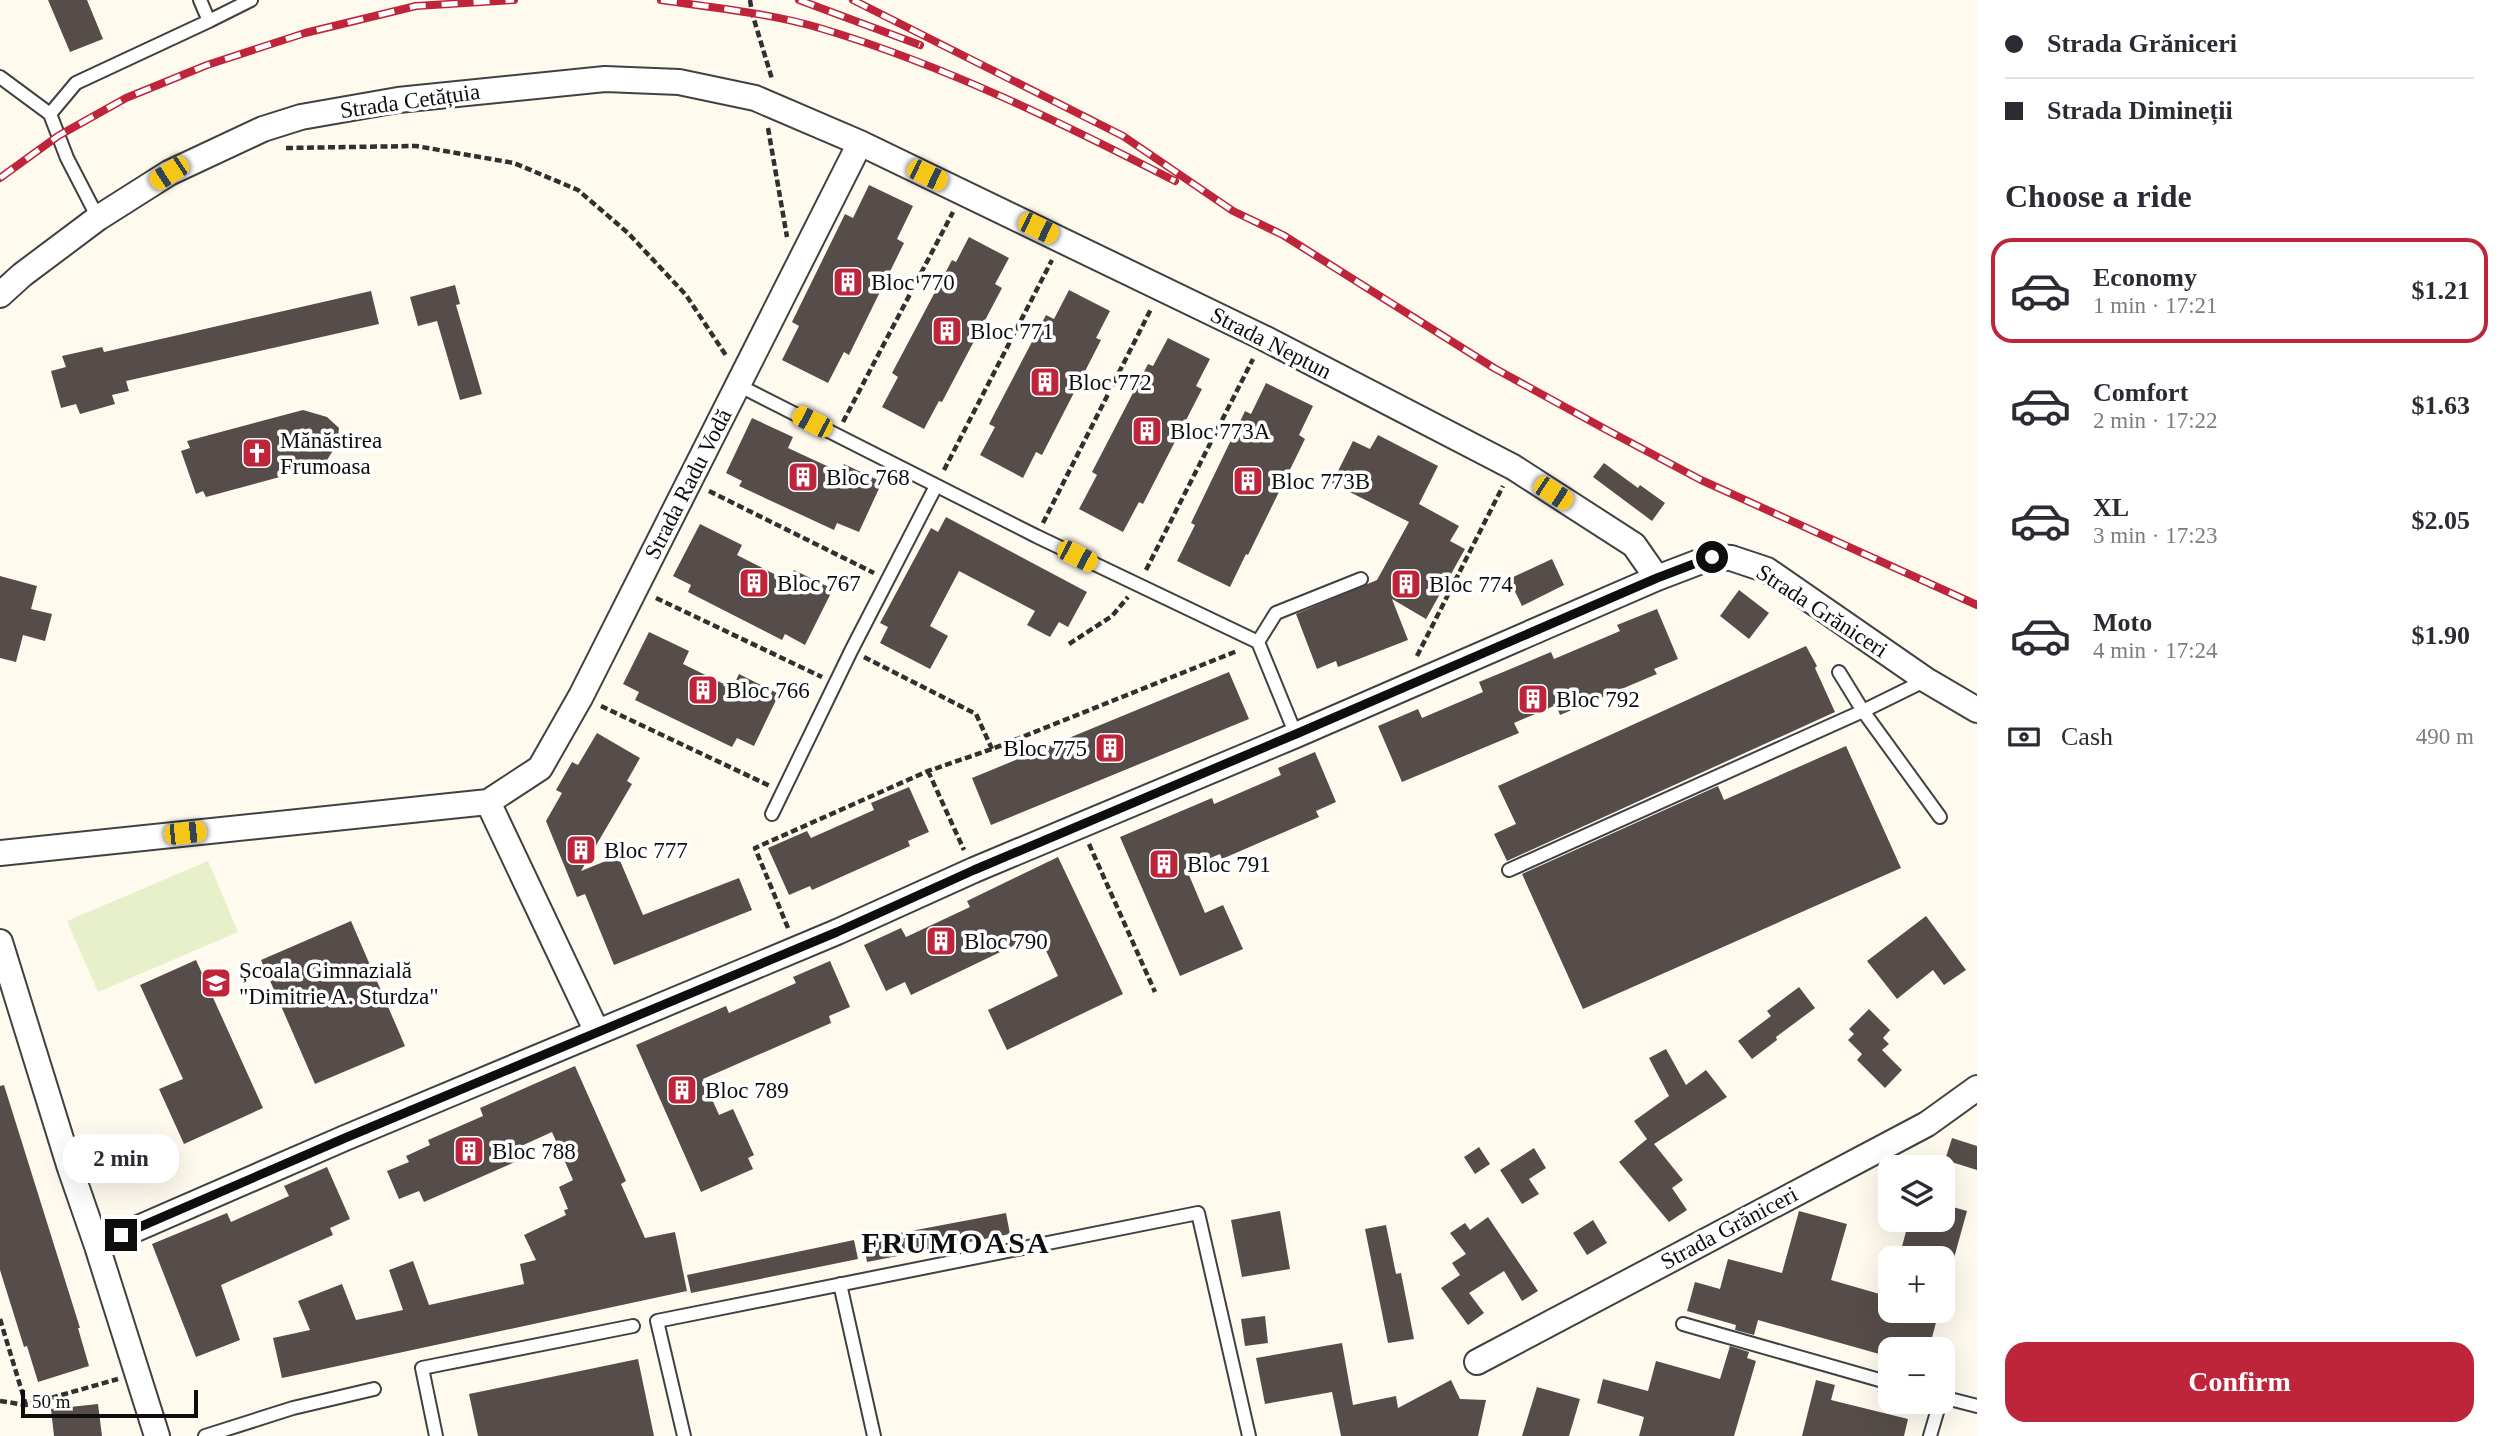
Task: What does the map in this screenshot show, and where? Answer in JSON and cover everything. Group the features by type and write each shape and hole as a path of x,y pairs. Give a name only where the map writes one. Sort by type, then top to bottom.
{"street":[{"name":"Strada Cetățuia","path":"0,295 22,275 98,218 169,173 263,129 301,117 398,100 606,79 678,82 755,98 860,144"},
{"name":"Strada Neptun","path":"860,144 1264,338 1513,467 1634,545 1657,578"},
{"name":"Strada Radu Vodă","path":"0,853 488,802 540,768 581,696 636,589 860,144"},
{"name":"Strada Grăniceri","path":"97,1246 1080,824 1712,557 1731,558 1767,570 1926,680 1977,710"},
{"path":"488,802 597,1032"},
{"path":"0,942 157,1436"},
{"name":"Strada Grăniceri","path":"1477,1362 1927,1124 1977,1088"}],"lane":[{"path":"200,0 208,21"},
{"path":"50,114 76,83 251,0"},
{"path":"0,77 50,114 67,158 98,218"},
{"path":"738,385 1036,536 1258,642 1296,734"},
{"path":"772,814 851,650 936,486"},
{"path":"1258,642 1276,613 1362,579"},
{"path":"1839,672 1863,711 1940,817"},
{"path":"1508,870 1863,711 1926,680"},
{"path":"684,1436 657,1321 1198,1213 1249,1436"},
{"path":"840,1284 874,1436"},
{"path":"1683,1324 1878,1380"},
{"path":"436,1436 422,1368 633,1326"},
{"path":"205,1436 293,1408 374,1389"},
{"path":"1955,1402 1977,1406"},
{"path":"1930,1436 1937,1414"}],"path":[{"path":"750,0 775,89 766,121 787,238"},
{"path":"263,129 272,149 415,146 514,163 578,190 628,233 686,295 734,367 738,385"},
{"path":"836,435 963,192"},
{"path":"936,486 1063,240"},
{"path":"1036,536 1161,288"},
{"path":"1069,644 1112,616 1138,586 1264,338"},
{"path":"1401,688 1513,467"},
{"path":"690,482 887,579"},
{"path":"636,589 835,683"},
{"path":"796,948 755,848 928,771 992,750 1258,642"},
{"path":"851,650 976,714 992,750"},
{"path":"581,696 783,793"},
{"path":"928,771 974,870"},
{"path":"1080,824 1155,992"},
{"path":"0,1319 26,1405"},
{"path":"0,1401 26,1405 136,1374"}],"green space":[{"path":"208,861 238,932 98,992 67,921"}],"building":[{"path":"48,0 87,0 103,39 70,52"},
{"name":"Bloc 770","path":"869,185 913,206 897,239 904,243 849,355 844,352 828,383 782,360 799,326 792,322 845,214 853,218"},
{"name":"Bloc 771","path":"969,237 1009,258 995,284 1002,288 942,402 939,401 924,429 882,407 898,377 892,373 952,260 956,262"},
{"path":"455,285 460,304 456,305 482,394 460,400 437,321 418,326 410,297"},
{"name":"Bloc 772","path":"1069,290 1110,311 1096,338 1101,340 1042,455 1036,452 1023,478 980,455 995,427 989,424 1046,315 1054,319"},
{"path":"371,291 379,324 126,381 129,391 112,395 115,404 80,414 76,404 61,408 51,371 66,367 62,356 102,347 104,352"},
{"name":"Bloc 773A","path":"1168,338 1210,359 1196,386 1202,389 1143,504 1139,502 1123,532 1079,509 1097,475 1092,472 1148,364 1153,366"},
{"name":"Bloc 773B","path":"1266,383 1313,406 1299,435 1305,439 1230,587 1177,561 1195,525 1191,523 1245,411 1251,414"},
{"name":"Mănăstirea Frumoasa","path":"303,410 327,417 339,428 337,444 324,465 206,497 203,491 196,494 181,451 190,448 187,441"},
{"name":"Bloc 768","path":"752,418 793,437 788,448 840,472 844,464 882,482 859,532 837,523 834,530 739,486 742,481 726,473"},
{"name":"Bloc 774","path":"1378,435 1438,466 1419,504 1459,526 1450,541 1465,549 1426,619 1392,599 1408,640 1338,667 1336,661 1317,669 1296,614 1377,580 1409,522 1332,483 1353,441 1370,449"},
{"path":"1604,463 1638,488 1640,485 1665,503 1652,521 1593,477"},
{"path":"946,517 1087,592 1068,627 1059,622 1050,637 1027,625 1035,611 959,571 930,626 948,636 930,669 880,643 888,627 880,623 931,528 938,532"},
{"name":"Bloc 767","path":"700,524 742,545 737,555 788,581 794,570 833,589 805,645 785,634 782,640 688,592 691,585 673,576"},
{"path":"1552,559 1564,585 1522,606 1509,579"},
{"path":"0,576 37,586 31,609 52,614 45,641 23,635 16,662 0,658"},
{"path":"1739,590 1769,613 1749,639 1720,616"},
{"name":"Bloc 792","path":"1657,609 1678,659 1654,669 1657,674 1560,715 1556,705 1514,723 1519,733 1402,782 1378,726 1418,709 1422,718 1483,692 1479,682 1551,652 1554,659 1620,631 1617,625"},
{"name":"Bloc 766","path":"649,632 689,651 683,664 732,688 739,674 779,694 754,746 737,738 732,747 635,700 639,692 623,684"},
{"path":"1806,646 1835,712 1507,861 1494,834 1516,824 1498,786"},
{"name":"Bloc 775","path":"1229,672 1249,719 991,825 972,778"},
{"name":"Bloc 777","path":"597,733 640,758 627,781 632,784 581,871 618,856 643,915 739,878 752,910 614,965 585,894 577,897 546,821 562,793 556,790 572,762 578,765"},
{"path":"1846,746 1901,868 1583,1009 1522,874 1718,786 1724,800"},
{"name":"Bloc 791","path":"1315,752 1336,802 1316,811 1319,817 1222,859 1220,854 1186,868 1205,913 1223,905 1243,949 1180,976 1120,837 1212,798 1214,804 1281,775 1278,768"},
{"path":"909,787 929,832 908,841 910,846 812,890 810,886 789,895 768,848 807,831 811,838 874,810 871,803"},
{"name":"Bloc 790","path":"1058,857 1123,994 1007,1050 988,1010 1058,976 1038,934 911,995 905,982 886,991 864,945 901,928 906,937 970,907 967,901"},
{"path":"1926,916 1966,970 1944,985 1933,970 1897,999 1867,961"},
{"path":"351,921 405,1046 315,1084 261,960"},
{"path":"196,960 263,1108 184,1144 159,1089 183,1079 140,985"},
{"name":"Bloc 789","path":"830,961 850,1007 829,1016 831,1023 703,1079 719,1115 733,1109 754,1155 748,1158 753,1169 701,1192 636,1045 726,1006 729,1013 796,983 793,977"},
{"path":"1799,987 1815,1008 1752,1059 1738,1041 1771,1016 1767,1011"},
{"path":"1869,1009 1890,1030 1883,1038 1889,1044 1882,1050 1902,1070 1885,1088 1857,1060 1862,1054 1848,1040 1854,1034 1849,1029"},
{"path":"1666,1049 1686,1085 1706,1070 1727,1097 1654,1144 1683,1180 1672,1188 1687,1210 1669,1222 1619,1162 1647,1139 1634,1121 1669,1096 1649,1058"},
{"path":"575,1066 626,1181 621,1184 645,1238 675,1232 687,1291 282,1378 273,1338 310,1330 298,1301 342,1284 356,1320 403,1310 389,1270 413,1261 429,1305 524,1284 520,1264 536,1260 524,1235 566,1215 564,1210 568,1209 559,1187 573,1180 552,1132 519,1147 524,1158 424,1202 419,1191 399,1199 387,1171 409,1162 406,1156 430,1145 428,1140 483,1116 480,1108"},
{"path":"4,1085 80,1328 89,1366 38,1382 0,1270 0,1086"},
{"path":"1952,1138 1977,1146 1977,1170 1955,1163 1955,1155 1947,1155"},
{"path":"1479,1147 1490,1164 1475,1174 1464,1157"},
{"path":"1534,1148 1546,1168 1529,1179 1539,1194 1522,1204 1500,1170"},
{"path":"327,1167 350,1219 330,1228 333,1235 221,1285 240,1340 196,1357 152,1244 227,1213 231,1222 289,1196 284,1186"},
{"path":"1955,1208 1967,1211 1955,1254 1955,1246 1902,1246 1906,1232 1955,1232"},
{"path":"1280,1211 1290,1269 1242,1277 1231,1220"},
{"path":"1799,1211 1847,1224 1831,1280 1878,1294 1878,1323 1936,1323 1932,1337 1878,1337 1878,1354 1758,1320 1754,1335 1735,1330 1736,1325 1687,1311 1695,1282 1720,1289 1728,1259 1782,1273"},
{"path":"1006,1213 1010,1234 867,1262 863,1240"},
{"path":"1488,1217 1538,1291 1522,1301 1504,1271 1469,1293 1484,1313 1468,1325 1441,1288 1460,1275 1452,1263 1466,1254 1450,1233 1465,1223 1470,1230"},
{"path":"1593,1220 1607,1243 1587,1255 1573,1233"},
{"path":"1386,1225 1396,1274 1401,1273 1414,1339 1388,1343 1365,1229"},
{"path":"854,1240 858,1259 691,1293 687,1275"},
{"path":"1265,1316 1268,1343 1245,1346 1241,1319"},
{"path":"1342,1343 1353,1405 1396,1396 1398,1408 1451,1380 1460,1399 1486,1400 1478,1436 1341,1436 1332,1392 1265,1404 1256,1358"},
{"path":"1730,1346 1749,1352 1747,1358 1756,1361 1734,1436 1639,1436 1644,1417 1597,1403 1603,1379 1648,1391 1656,1361 1720,1379"},
{"path":"638,1359 654,1436 478,1436 469,1394"},
{"path":"1816,1380 1835,1385 1831,1400 1878,1412 1878,1414 1908,1419 1904,1436 1802,1436"},
{"path":"1537,1387 1580,1399 1569,1436 1522,1436"},
{"path":"98,1404 102,1436 54,1436 51,1409"}],"railway":[{"path":"0,178 58,136 126,98 207,65 305,33 416,6 514,0"},
{"path":"661,0 783,19 869,44 1003,97 1175,181"},
{"path":"799,0 920,45"},
{"path":"853,0 1123,136 1233,211 1283,235 1494,368 1605,429 1701,480 1977,605"}],"place":[{"name":"Bloc 770","path":"848,282"},
{"name":"Bloc 771","path":"947,331"},
{"name":"Bloc 772","path":"1045,382"},
{"name":"Bloc 773A","path":"1147,431"},
{"name":"Mănăstirea Frumoasa","path":"257,453"},
{"name":"Bloc 768","path":"803,477"},
{"name":"Bloc 773B","path":"1248,481"},
{"name":"Bloc 767","path":"754,583"},
{"name":"Bloc 774","path":"1406,584"},
{"name":"Bloc 766","path":"703,690"},
{"name":"Bloc 792","path":"1533,699"},
{"name":"Bloc 775","path":"1110,748"},
{"name":"Bloc 777","path":"581,850"},
{"name":"Bloc 791","path":"1164,864"},
{"name":"Bloc 790","path":"941,941"},
{"name":"Școala Gimnazială \"Dimitrie A. Sturdza\"","path":"216,983"},
{"name":"Bloc 789","path":"682,1090"},
{"name":"Bloc 788","path":"469,1151"}],"district":[{"name":"FRUMOASA","path":"956,1242"}],"route":[{"path":"121,1235 837,932 995,860 1712,557"}]}
